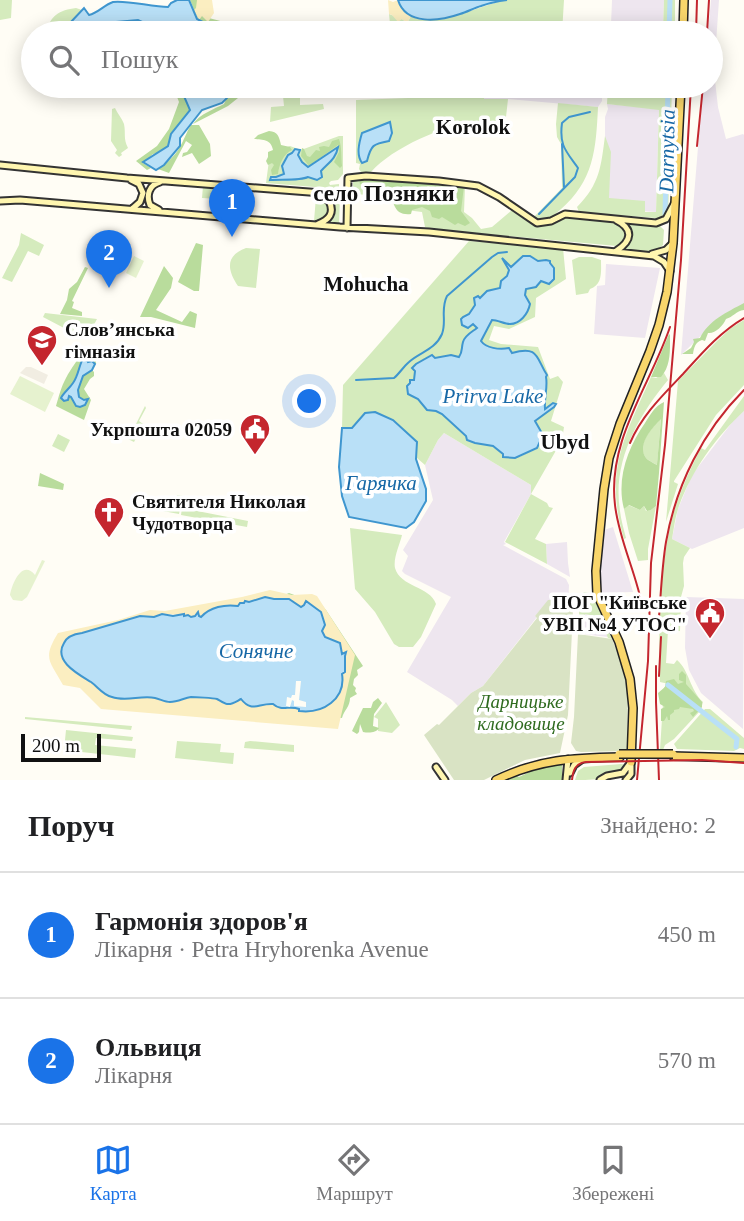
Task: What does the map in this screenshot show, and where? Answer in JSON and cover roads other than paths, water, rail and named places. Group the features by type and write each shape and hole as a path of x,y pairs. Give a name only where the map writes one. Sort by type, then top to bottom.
{"main road":[{"path":"683,21 684,0"},
{"path":"626,780 631,774 633,708 630,679 619,642 597,594 596,571 609,458 659,325 667,292 673,243 680,98"},
{"path":"0,165 348,195"},
{"path":"347,228 348,178 366,176 478,186 537,223 551,221 565,214 656,223 666,219 674,204"},
{"path":"127,178 139,184 143,193 140,202 132,209"},
{"path":"163,212 150,205 149,191 157,183 170,181"},
{"path":"314,225 329,218 332,210 329,201 317,193"},
{"path":"0,201 20,200 347,228 429,232 616,251 660,258 670,271"},
{"path":"614,219 622,223 628,232 627,242 616,251"},
{"path":"649,255 666,250 673,243"},
{"path":"568,759 572,756 744,757"},
{"path":"496,780 533,765 568,759 619,756"},
{"path":"569,778 576,763 586,758"},
{"path":"568,759 569,778"},
{"path":"600,780 623,773 631,762"},
{"path":"436,767 445,780"}],"water":[{"path":"189,0 197,19 201,21 72,21 84,8 89,15 113,2 168,7 171,3"},
{"path":"398,0 507,0 434,20 408,14"},
{"path":"185,98 227,98 222,103 202,110 180,138 180,146 164,165 156,170 143,162 168,146 171,134 190,110"},
{"path":"390,122 392,133 389,141 374,146 367,161 362,163 359,145 362,133"},
{"path":"338,147 334,158 321,171 322,177 317,180 308,177 270,180 271,177 284,174 282,166 295,149 300,150 298,155 308,167"},
{"name":"Prirva Lake","path":"523,256 530,256 538,261 550,261 554,268 554,279 549,284 541,281 536,287 526,289 525,295 530,304 523,318 510,324 492,320 481,341 493,348 509,348 512,353 527,351 536,355 547,375 545,409 553,403 556,404 535,421 543,435 537,448 515,458 503,457 493,446 467,440 442,414 427,410 418,399 408,394 407,386 410,380 414,380 415,371 412,368 432,355 435,358 451,355 459,357 464,340 477,328 473,324 468,328 462,325 461,319 469,314 475,305 474,298 480,298 487,291 500,288 501,281 509,270 502,258 511,267"},
{"path":"85,355 88,362 95,364 92,370 83,376 78,390 79,397 88,399 85,405 80,407 76,406 69,396 68,400 64,401 61,398 75,380"},
{"name":"Гарячка","path":"375,412 393,420 417,442 416,459 426,489 426,501 414,522 406,528 349,517 342,496 339,467 342,428 352,428 365,413"},
{"name":"Сонячне","path":"265,597 289,599 301,607 306,601 321,612 325,637 340,643 342,654 346,652 340,691 331,703 316,710 299,711 295,708 279,708 273,704 249,706 241,699 229,704 217,699 196,697 170,702 150,697 117,698 106,695 74,671 62,656 61,650 65,641 74,635 140,616 184,614 191,617 198,612 201,617 218,607 238,606 245,601"}],"waterway":[{"name":"Darnytsia","path":"669,21 670,0"},
{"name":"Darnytsia","path":"665,215 668,98"},
{"path":"539,214 575,177 578,168 563,143 562,123 569,117 590,112"},
{"path":"562,144 564,187"},
{"path":"356,380 394,378 409,362 431,347 442,334 447,296 492,257 507,252"},
{"name":"Darnytsia","path":"668,685 737,739 736,747"}],"tram line":[{"path":"572,780 575,768 586,762 702,760 744,763"}],"railway":[{"path":"696,21 697,0"},
{"path":"708,21 709,0"},
{"path":"637,780 648,661 651,563 665,445 681,260 690,98"},
{"path":"697,146 702,98"},
{"path":"630,443 647,414 661,398 712,343 744,318"},
{"path":"643,610 617,518 614,481 624,436 670,327"},
{"path":"659,617 666,542 684,480 704,441 744,390"},
{"path":"659,676 661,637"},
{"path":"656,666 659,780"}],"place":[{"name":"Гармонія здоров'я","path":"232,237"},
{"name":"Ольвиця","path":"109,288"},
{"name":"Слов’янська гімназія","path":"42,367"},
{"name":"Укрпошта 02059","path":"255,456"},
{"name":"Святителя Николая Чудотворца","path":"109,539"},
{"name":"ПОГ \"Київське УВП №4 УТОС\"","path":"710,640"}],"district":[{"name":"Korolok","path":"473,127"},
{"name":"село Позняки","path":"384,193"},
{"name":"Mohucha","path":"366,284"},
{"name":"Ubyd","path":"565,442"}],"park label":[{"name":"Дарницьке кладовище","path":"521,712"}]}
